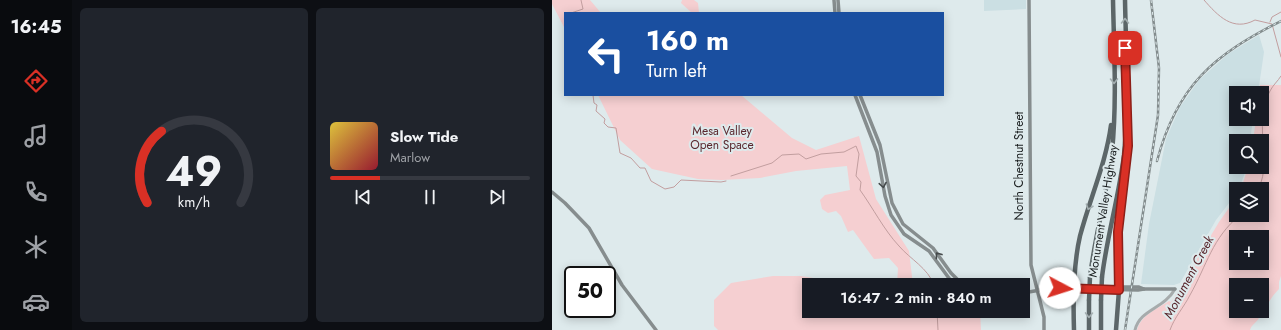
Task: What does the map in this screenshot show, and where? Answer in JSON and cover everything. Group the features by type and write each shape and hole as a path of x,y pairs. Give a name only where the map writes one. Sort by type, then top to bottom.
{"highway":[{"name":"Monument Valley Highway","path":"1089,330 1090,277 1093,251 1111,160 1114,101 1113,0"},
{"name":"Monument Valley Highway","path":"1101,330 1102,277 1105,252 1122,164 1126,116 1125,0"},
{"path":"1074,330 1075,268 1082,230 1107,151 1114,101"},
{"path":"1116,330 1119,289 1118,232 1127,161 1126,116"},
{"path":"1074,304 1069,295 1060,288 1070,280 1075,268"}],"main road":[{"path":"834,0 835,12"},
{"path":"838,0 839,12"},
{"name":"North Chestnut Street","path":"1029,0 1030,254 1031,270 1044,317 1044,330"},
{"path":"855,96 877,152 885,196 891,215 904,234 928,251 949,278"},
{"path":"860,96 880,145 892,203 897,215 910,230 933,248 956,278"},
{"path":"552,192 563,201 589,228 622,285 656,330"},
{"path":"1030,292 1080,287 1119,289 1139,287 1144,289 1175,289"}],"street":[{"path":"1135,330 1140,319 1167,301 1175,289"}],"shaded area":[{"path":"984,0 1026,0 1026,9 984,11"},
{"path":"1259,35 1264,52 1259,86 1229,86 1229,126 1252,126 1251,134 1229,134 1229,174 1244,174 1242,182 1229,182 1229,203 1216,220 1180,283 1174,285 1141,284 1149,224 1166,139 1180,107 1199,80 1228,54"}],"green space":[{"path":"552,0 590,0 600,12 564,12 564,27 552,4"},
{"path":"682,0 694,0 698,3 699,12 691,12 681,3"},
{"path":"1260,85 1281,85 1281,276 1279,289 1269,303 1269,278 1229,278 1229,318 1259,318 1250,330 1137,330 1142,320 1146,316 1169,301 1171,302 1229,208 1229,222 1269,222 1269,182 1243,182 1246,174 1269,174 1269,134 1254,134 1255,126 1269,126 1269,86"},
{"name":"Mesa Valley Open Space","path":"598,96 742,96 792,138 816,150 859,136 876,199 909,251 912,278 897,278 898,268 889,258 874,259 853,230 848,232 841,216 836,211 828,213 822,209 820,200 825,195 850,190 847,166 796,171 760,178 722,180 698,179 652,169 620,140"},
{"path":"773,276 801,276 813,278 802,278 802,318 980,318 981,330 718,330 714,326 714,300 731,283"}],"waterway":[{"path":"574,12 583,9 581,0"},
{"name":"Monument Creek","path":"1204,0 1220,17 1233,23 1240,24 1255,20 1272,24 1281,57"},
{"path":"1270,22 1272,17 1281,12"},
{"name":"Monument Creek","path":"1262,182 1264,163 1263,118 1267,97 1281,76"},
{"path":"593,96 594,103 597,105 596,111 605,119 604,123 608,127 616,128 620,153 631,158 640,168 645,168 651,181 665,189 674,187 681,180 726,181"},
{"path":"731,176 772,163 782,155 799,154 806,159 821,154 844,152 856,146 859,154 856,176 861,182 860,190 883,226 894,240 930,278"},
{"name":"Monument Creek","path":"1170,330 1196,284 1216,243 1233,222"},
{"path":"937,318 938,330"}],"railway":[{"path":"1125,330 1158,115 1159,68 1151,0"},
{"path":"1157,161 1165,135 1175,112 1187,92 1201,75 1236,47 1281,21"}],"route":[{"path":"1060,288 1074,288 1080,290 1119,290 1117,251 1118,232 1128,146 1125,48"}]}
